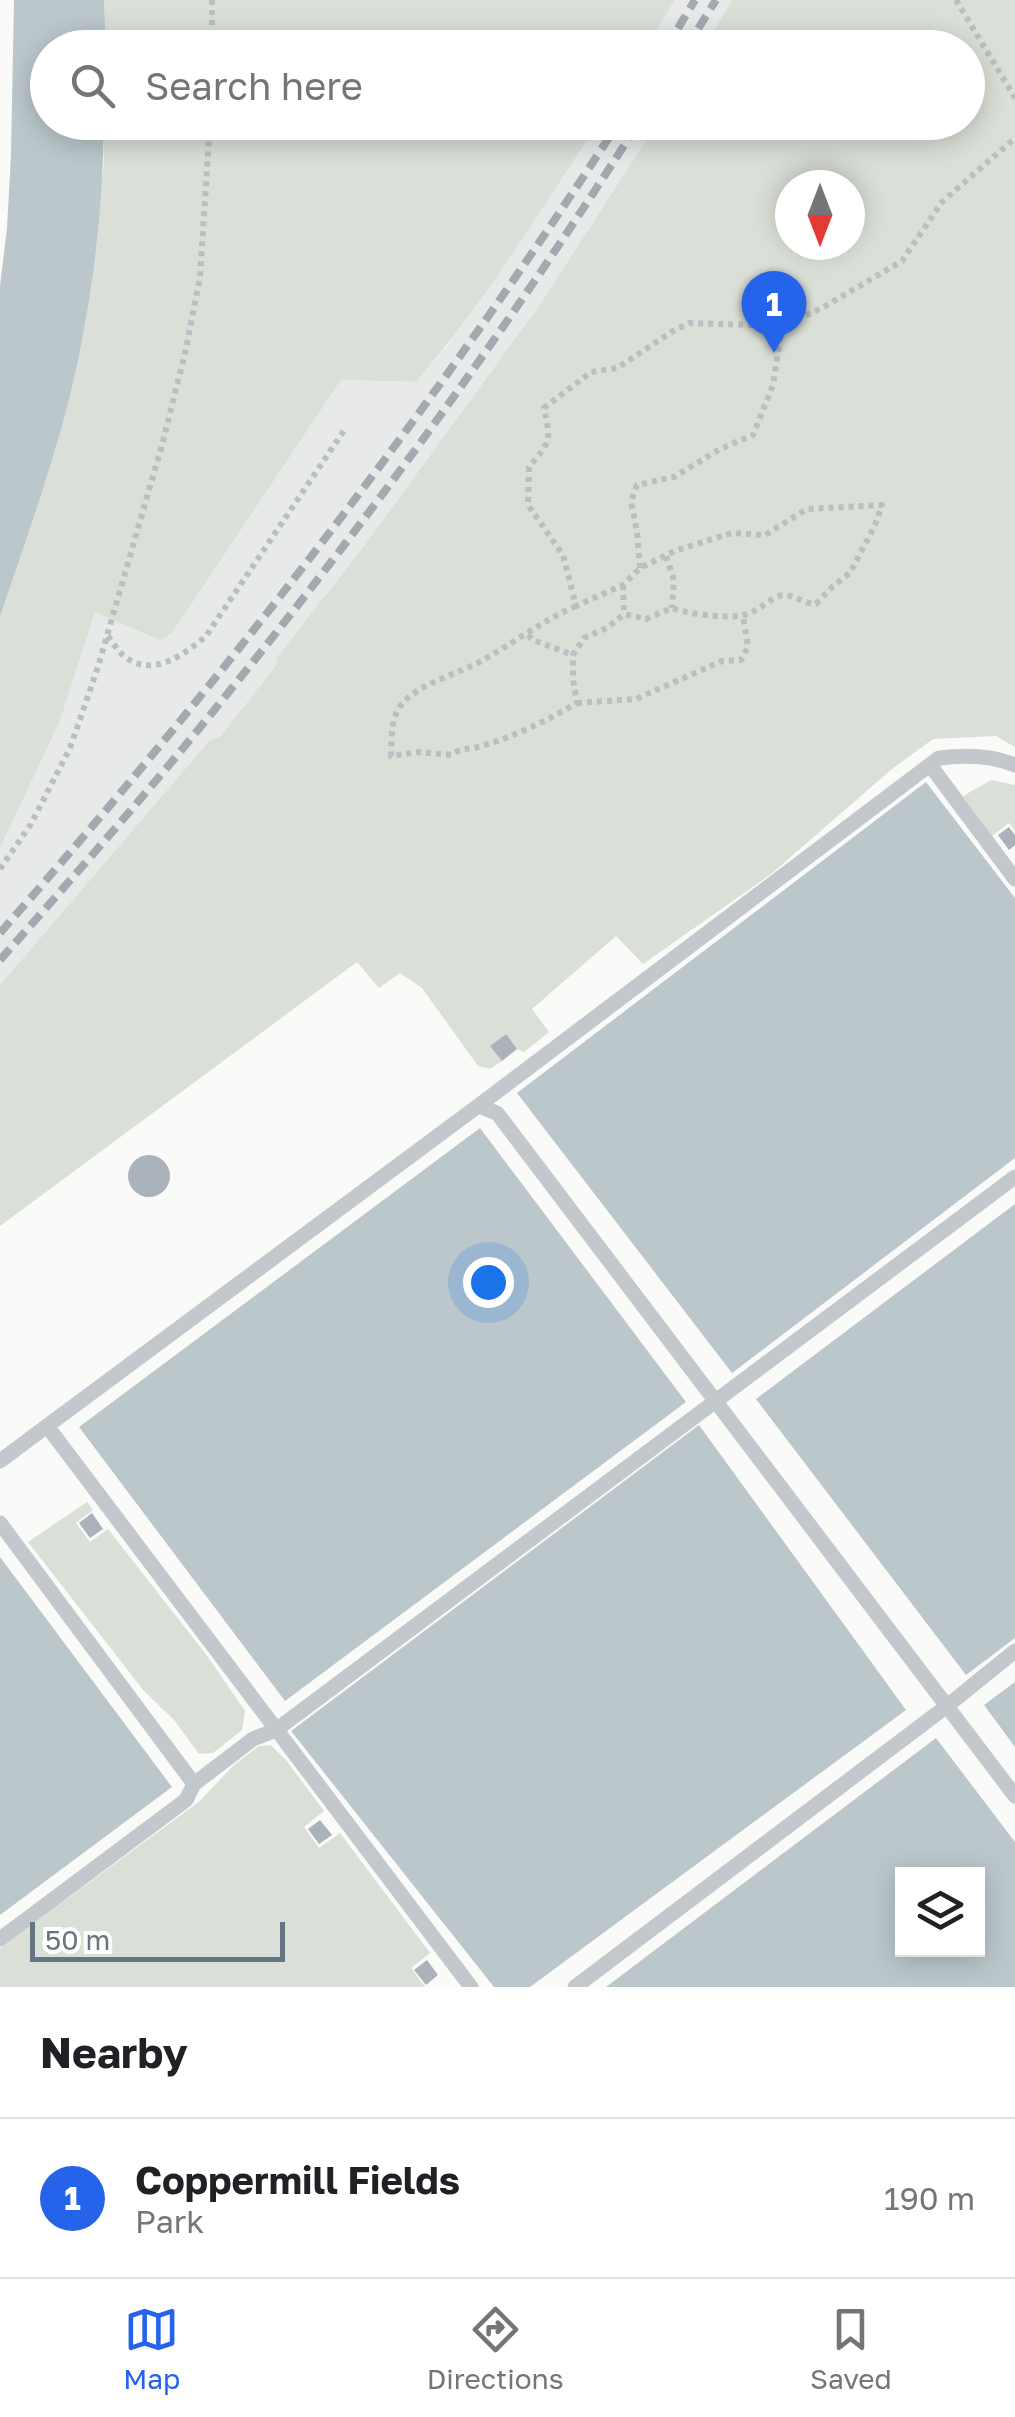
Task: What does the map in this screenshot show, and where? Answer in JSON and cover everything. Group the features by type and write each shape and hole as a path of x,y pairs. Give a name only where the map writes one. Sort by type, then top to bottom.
{"lane":[{"path":"0,1461 939,758 966,755 1015,765"},
{"path":"930,765 1015,880"},
{"path":"478,1106 497,1113 1015,1796"},
{"path":"0,1939 186,1800 194,1784 254,1739 276,1730 1015,1177"},
{"path":"46,1426 471,1987"},
{"path":"0,1523 194,1784"},
{"path":"574,1987 1015,1651"}],"path":[{"path":"212,0 212,30"},
{"path":"956,0 974,30"},
{"path":"985,48 1015,98"},
{"path":"576,606 564,555 528,505 529,467 550,435 544,408 591,372 617,368 690,323 782,326 822,308 902,262 942,202 1015,138"},
{"path":"0,869 31,824 70,748 98,667 162,445 200,277 209,140"},
{"path":"640,568 631,501 638,485 674,478 720,449 753,435 773,385 782,326"},
{"path":"107,636 124,656 140,665 161,664 184,655 206,636 345,428"},
{"path":"624,614 646,619 672,608 687,613 743,616 780,595 816,604 850,573 882,505 808,509 765,536 732,533 677,550 640,568 623,585 545,620 528,635 481,662 440,679 404,702 394,716 391,756 419,752 451,755 461,748 478,748 554,717 577,702 636,699 722,660 740,660 748,647 743,616"},
{"path":"666,556 674,580 672,608"},
{"path":"623,585 624,614"},
{"path":"577,702 573,656 584,638 607,628 624,614"},
{"path":"528,635 573,656"}],"shaded area":[{"path":"14,0 104,0 105,30 30,30 30,140 103,140 101,195 94,268 66,411 0,617 0,286 11,155"},
{"path":"104,0 675,0 657,30 105,30"},
{"path":"675,0 732,0 714,30 657,30"},
{"path":"732,0 1015,0 1015,747 996,736 933,739 892,769 771,874 643,964 616,936 532,1009 549,1032 524,1052 505,1034 491,1046 502,1061 490,1069 478,1066 422,988 400,973 379,988 357,962 0,1226 0,985 210,740 220,737 539,306 646,140 985,140 985,30 714,30"},
{"path":"104,140 587,140 488,288 416,382 341,380 172,633 160,640 95,612 60,721 0,848 0,617 66,410 89,297"},
{"path":"587,140 646,140 539,306 361,550 277,657 276,665 220,737 210,740 0,985 0,848 60,721 95,612 160,639 172,633 341,380 416,382 448,344"},
{"path":"991,780 1015,785 1015,831 1009,823 992,836 963,796"},
{"path":"926,782 1015,898 1015,1158 732,1373 517,1093"},
{"path":"480,1128 686,1402 285,1701 79,1427"},
{"path":"1015,1204 1015,1638 966,1675 756,1399"},
{"path":"699,1425 906,1710 530,1987 494,1987 291,1731"},
{"path":"87,1502 93,1510 76,1523 90,1542 108,1529 245,1711 242,1730 213,1753 199,1754 174,1720 144,1691 28,1542"},
{"path":"0,1557 172,1787 0,1915"},
{"path":"1015,1682 1015,1747 984,1705"},
{"path":"936,1738 1015,1842 1015,1987 606,1987"},
{"path":"271,1745 324,1811 304,1827 319,1848 340,1833 430,1953 411,1968 425,1987 0,1987 0,1948 200,1801 233,1766 259,1746"}],"building":[{"path":"1009,827 1015,835 1015,845 1009,850 998,835"},
{"path":"506,1034 517,1049 502,1061 490,1046"},
{"path":"149,1155 164,1161 170,1176 164,1191 149,1197 134,1191 128,1176 134,1161"},
{"path":"92,1513 103,1529 90,1538 79,1523"},
{"path":"320,1820 332,1835 319,1844 308,1829"},
{"path":"427,1960 438,1975 426,1985 414,1970"}],"railway":[{"path":"677,30 695,0"},
{"path":"697,30 716,0"},
{"path":"0,933 166,739 324,539 476,334 607,140"},
{"path":"0,960 179,753 361,523 476,366 627,140"}],"place":[{"name":"Coppermill Fields","path":"774,353"}]}
